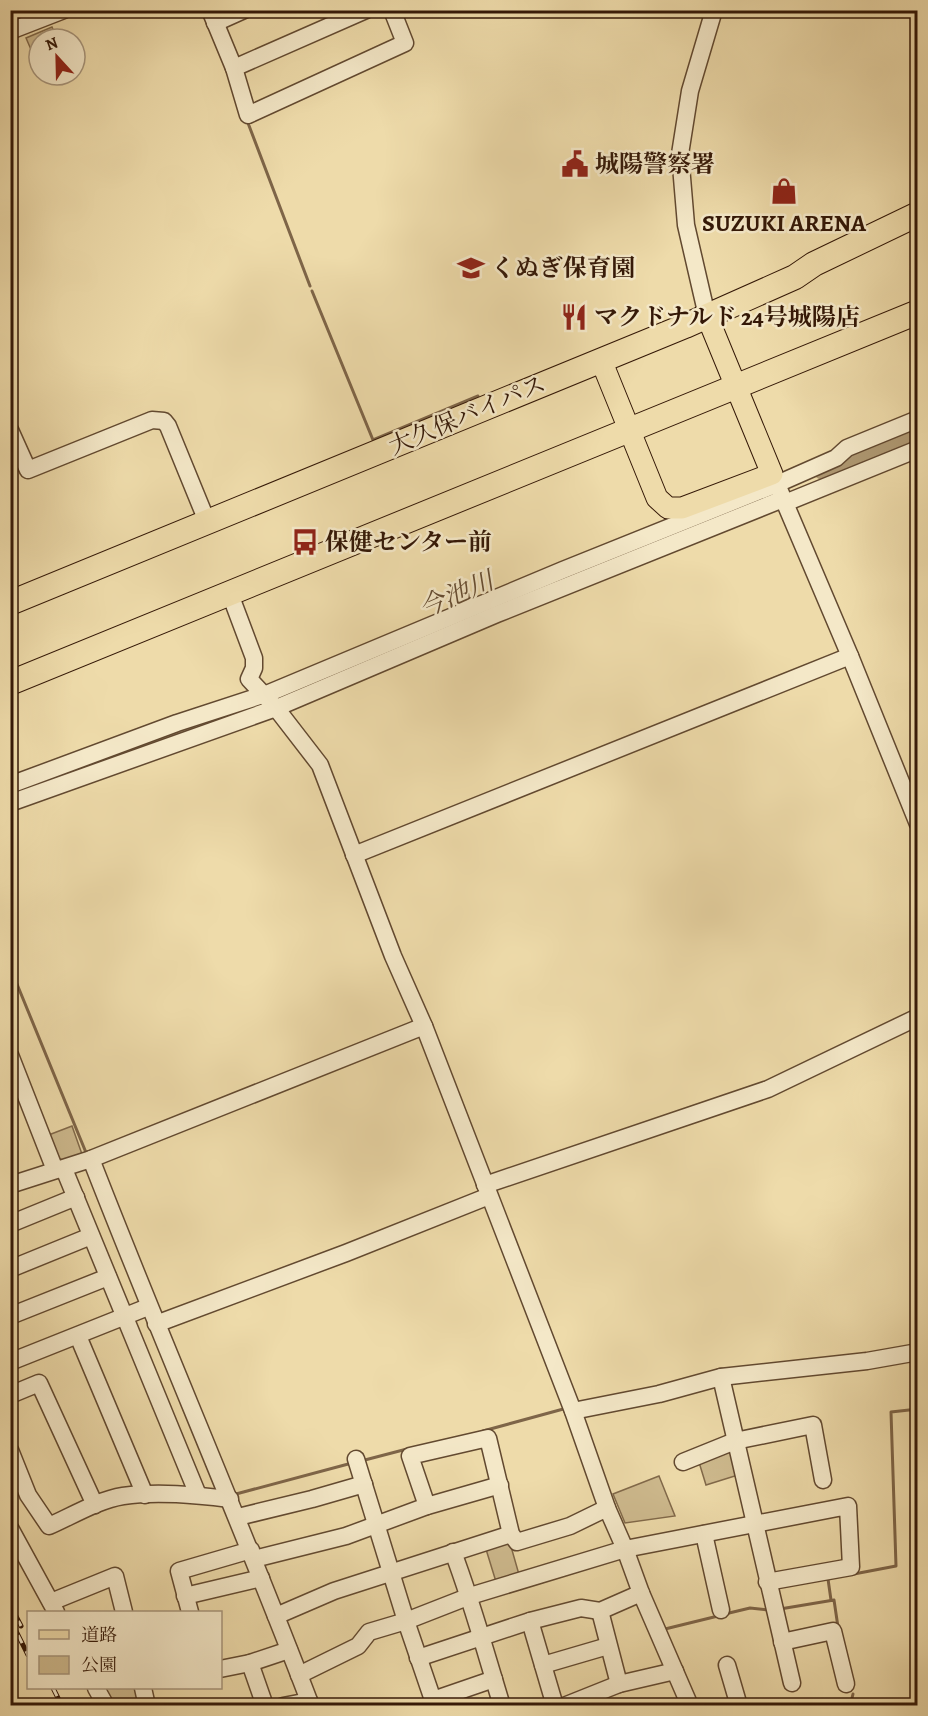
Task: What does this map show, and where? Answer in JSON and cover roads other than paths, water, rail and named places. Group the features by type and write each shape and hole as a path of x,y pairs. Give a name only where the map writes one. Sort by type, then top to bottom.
{"highway":[{"name":"大久保バイパス","path":"16,599 202,525 707,316 795,277 814,264 918,214"},
{"path":"10,683 918,312"}],"main road":[{"path":"854,245 918,220"},
{"path":"601,360 657,498 668,507 682,508 780,492 707,316"}],"street":[{"path":"10,31 64,10"},
{"path":"244,10 212,17 234,68 248,115 405,43 392,10"},
{"path":"234,68 366,10"},
{"path":"707,316 686,225 680,154 690,91 714,10"},
{"path":"780,492 836,458 847,448 918,419"},
{"path":"10,430 28,470 152,420 164,421 204,514 202,525"},
{"path":"10,803 497,614 780,492 918,449"},
{"path":"780,492 918,824"},
{"path":"10,695 230,594 254,658 254,668 249,679 320,765 573,1411 607,1508 690,1706"},
{"path":"354,855 850,656"},
{"path":"10,785 177,723 270,702"},
{"path":"156,1324 346,1253 487,1190 768,1089 918,1017"},
{"path":"10,1185 91,1159 424,1026"},
{"path":"10,1055 60,1169 76,1197 198,1495"},
{"path":"91,1159 148,1307 253,1555 276,1616 284,1652 299,1675 301,1704"},
{"path":"10,1224 76,1197"},
{"path":"10,1269 91,1236"},
{"path":"10,1316 108,1276"},
{"path":"10,1362 148,1307"},
{"path":"78,1336 145,1495"},
{"path":"573,1411 658,1394 721,1377 918,1352"},
{"path":"721,1377 792,1683"},
{"path":"10,1395 39,1383 96,1505"},
{"path":"683,1462 735,1441 813,1425 823,1479"},
{"path":"427,1506 410,1456 488,1438 511,1534 517,1542 570,1526 607,1508"},
{"path":"10,1450 28,1495 49,1526 121,1496 198,1495 230,1499"},
{"path":"357,1461 375,1525 434,1703 494,1679"},
{"path":"238,1517 363,1484"},
{"path":"261,1578 188,1604 179,1571 346,1536 427,1506 500,1485"},
{"path":"299,1675 358,1646 369,1632 406,1621 470,1596 625,1549 848,1506 851,1567 768,1582"},
{"path":"10,1528 54,1607 115,1576 124,1611"},
{"path":"276,1616 334,1591 511,1534"},
{"path":"704,1534 721,1610"},
{"path":"453,1552 470,1596 502,1706"},
{"path":"418,1658 530,1621 581,1608 600,1611 641,1593"},
{"path":"600,1611 619,1684"},
{"path":"530,1621 555,1706"},
{"path":"782,1642 833,1631 846,1684"},
{"path":"543,1665 608,1646"},
{"path":"222,1669 250,1663 284,1652"},
{"path":"250,1663 265,1706"},
{"path":"727,1665 739,1706"},
{"path":"564,1706 619,1684 675,1671"},
{"path":"97,1689 106,1706"},
{"path":"143,1689 147,1706"}],"waterway":[{"path":"10,18 30,10"},
{"path":"248,123 310,286"},
{"path":"312,291 373,440 478,396"},
{"name":"今池川","path":"823,470 918,430"},
{"name":"今池川","path":"30,788 184,729"},
{"path":"10,967 87,1155"},
{"path":"483,1431 567,1408"},
{"path":"854,1574 896,1566 891,1412 918,1409"},
{"path":"361,1461 407,1449"},
{"path":"236,1494 352,1463"},
{"path":"830,1578 828,1579 831,1600"},
{"path":"780,1609 834,1600 838,1627"},
{"path":"725,1614 750,1608 768,1610"},
{"path":"665,1629 718,1616"},
{"path":"850,1706 853,1694"}],"railway":[{"path":"10,1605 21,1626"},
{"path":"10,1619 27,1653"},
{"path":"54,1689 62,1706"}],"place":[{"name":"城陽警察署","path":"575,164"},
{"name":"SUZUKI ARENA","path":"784,191"},
{"name":"くぬぎ保育園","path":"471,268"},
{"name":"マクドナルド 24号城陽店","path":"574,317"},
{"name":"保健センター前","path":"305,542"}]}
